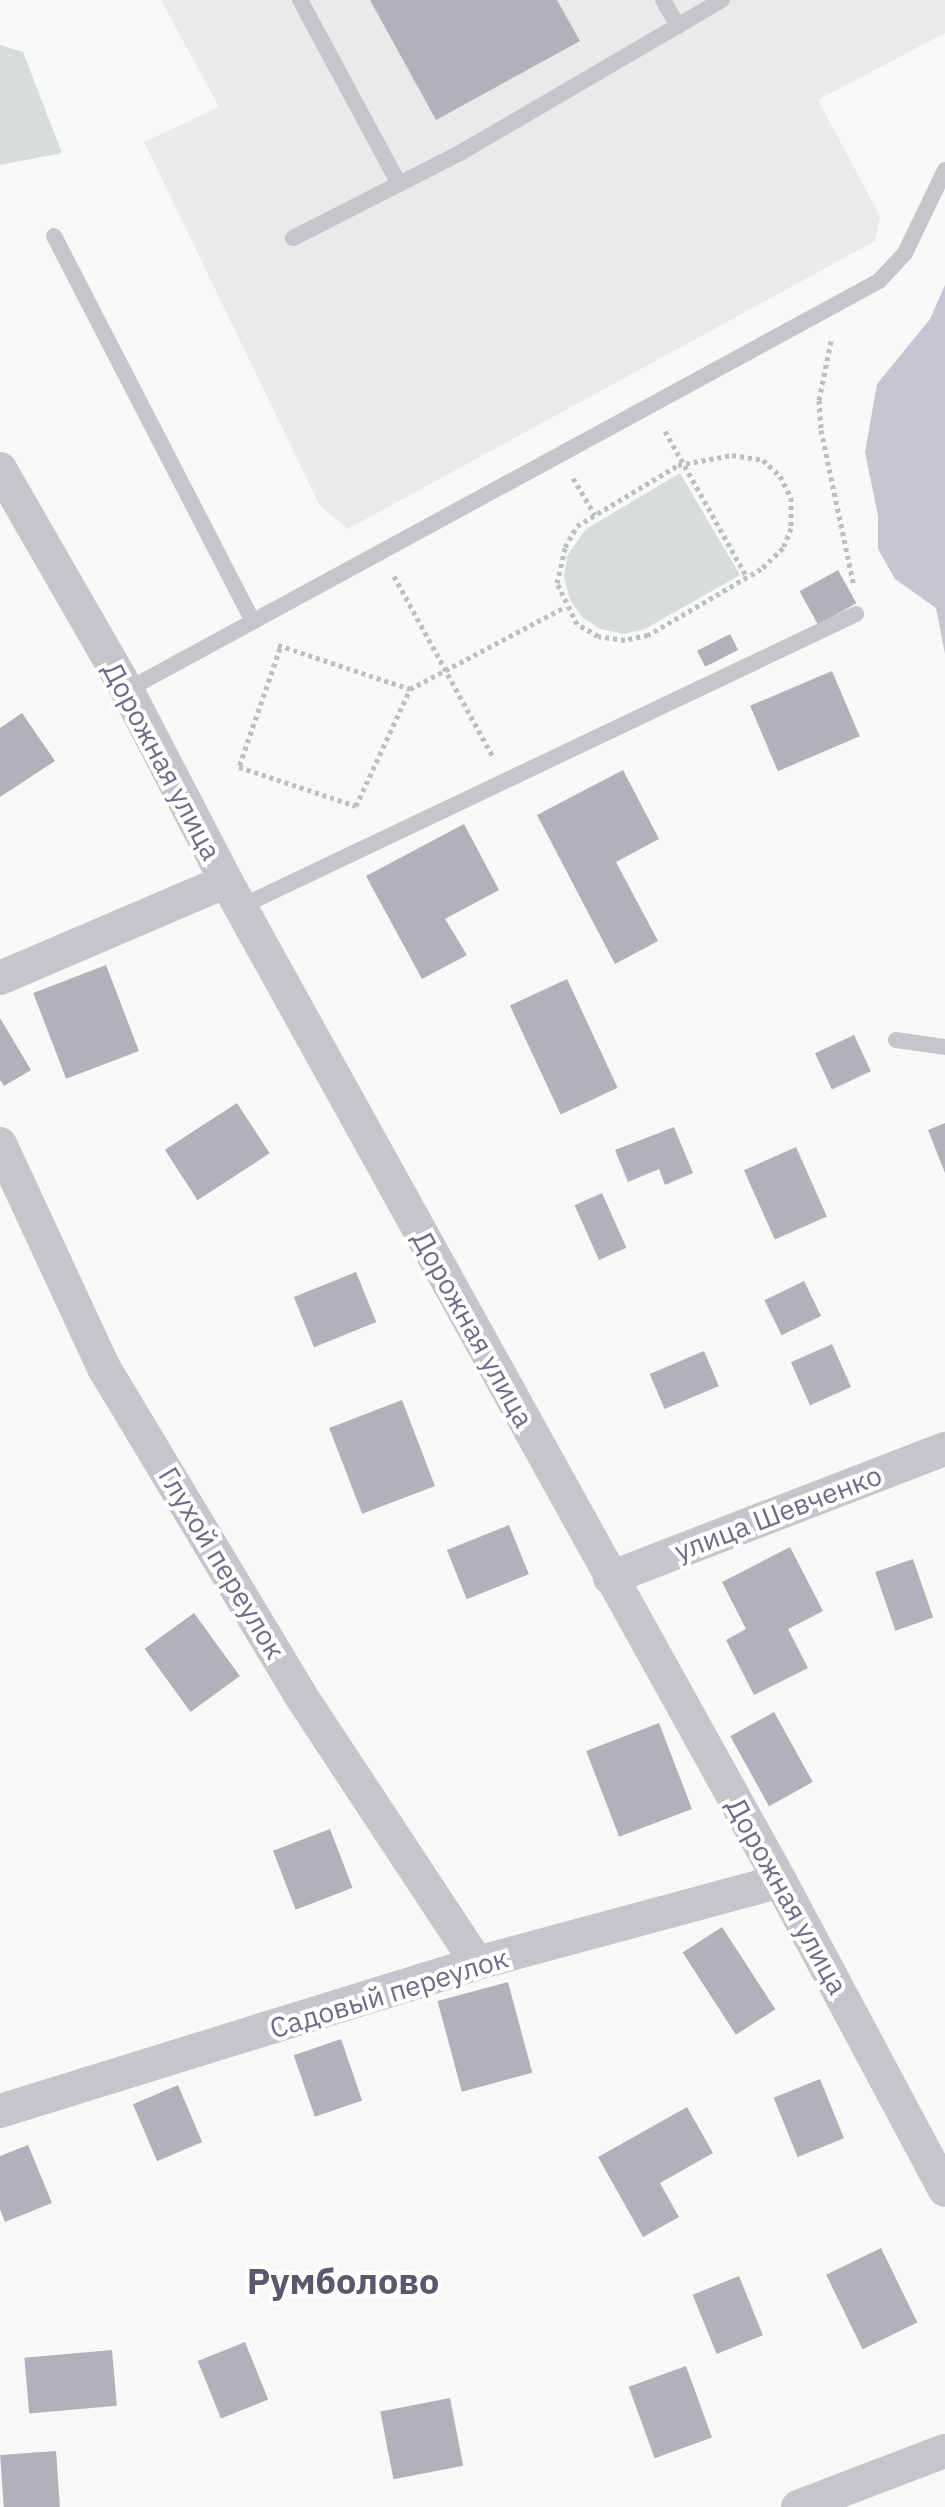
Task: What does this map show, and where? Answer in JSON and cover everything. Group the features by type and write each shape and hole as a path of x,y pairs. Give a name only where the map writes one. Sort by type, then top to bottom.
{"street":[{"name":"Дорожная улица","path":"0,469 127,690 234,894 780,1881 945,2190"},
{"path":"0,978 234,894"},
{"name":"Глухой переулок","path":"0,1144 104,1368 299,1693 477,1963"},
{"name":"улица Шевченко","path":"610,1578 945,1449"},
{"name":"Садовый переулок","path":"0,2111 477,1963 780,1881"},
{"path":"798,2507 945,2451"}],"lane":[{"path":"300,0 399,184"},
{"path":"663,0 678,26"},
{"path":"293,238 399,184 722,0"},
{"path":"127,690 879,281 905,253 945,170"},
{"path":"54,236 253,622"},
{"path":"234,894 506,781 856,614"},
{"path":"896,1040 945,1047"}],"path":[{"path":"834,335 819,400 821,430 845,558 859,600 856,614"},
{"path":"660,421 747,577"},
{"path":"732,455 763,460 780,476 791,498 791,528 783,548 747,577 648,635 625,640 598,636 577,624 565,607 557,583 565,547 577,526 683,464 732,455"},
{"path":"569,471 595,515"},
{"path":"389,568 506,781"},
{"path":"280,648 239,767 356,806 410,689 565,607"},
{"path":"271,632 280,648 410,689"}],"shaded area":[{"path":"161,0 945,0 945,33 818,100 880,216 875,241 348,529 320,506 144,142 219,107"},
{"path":"0,45 23,52 62,153 0,165"},
{"path":"945,285 945,654 936,608 895,579 878,549 878,516 865,452 877,384 930,319"},
{"path":"680,473 740,575 645,629 624,634 600,629 582,617 570,600 564,577 567,556 586,529"}],"building":[{"path":"370,0 557,0 580,41 436,120"},
{"path":"838,570 856,603 818,625 800,591"},
{"path":"730,634 738,650 705,667 697,651"},
{"path":"832,671 860,736 778,771 750,706"},
{"path":"22,713 55,761 0,797 0,728"},
{"path":"623,770 659,839 616,862 658,941 615,964 537,815"},
{"path":"464,824 499,890 445,919 467,955 422,979 366,876"},
{"path":"106,965 139,1051 66,1079 33,993"},
{"path":"567,979 618,1088 561,1114 510,1006"},
{"path":"0,1018 31,1070 4,1086 0,1080"},
{"path":"854,1035 871,1071 832,1089 815,1053"},
{"path":"237,1103 270,1153 198,1200 165,1150"},
{"path":"945,1123 945,1173 928,1130"},
{"path":"674,1127 693,1173 665,1185 659,1169 628,1182 615,1150"},
{"path":"796,1147 827,1216 775,1240 744,1170"},
{"path":"602,1193 626,1248 599,1260 575,1205"},
{"path":"356,1272 376,1322 314,1347 294,1297"},
{"path":"804,1281 821,1316 782,1335 764,1300"},
{"path":"832,1344 851,1387 810,1405 791,1362"},
{"path":"704,1351 719,1386 665,1409 650,1374"},
{"path":"402,1400 435,1486 362,1514 329,1428"},
{"path":"509,1525 529,1574 467,1599 447,1550"},
{"path":"790,1547 823,1611 788,1629 808,1668 754,1695 726,1640 746,1629 722,1582"},
{"path":"913,1559 933,1618 895,1631 875,1572"},
{"path":"194,1613 240,1676 190,1712 145,1649"},
{"path":"774,1712 813,1782 769,1806 730,1736"},
{"path":"659,1723 692,1809 619,1837 586,1751"},
{"path":"330,1829 353,1888 296,1910 273,1851"},
{"path":"722,1927 775,2009 736,2035 683,1953"},
{"path":"508,1982 532,2073 462,2092 437,2001"},
{"path":"341,2039 362,2100 315,2117 294,2055"},
{"path":"820,2079 844,2138 798,2157 774,2098"},
{"path":"178,2085 202,2142 157,2161 133,2104"},
{"path":"687,2107 713,2153 660,2183 679,2217 643,2237 598,2157"},
{"path":"28,2145 52,2203 5,2222 0,2209 0,2156"},
{"path":"881,2248 917,2323 863,2349 826,2275"},
{"path":"739,2276 763,2335 717,2354 693,2295"},
{"path":"245,2342 268,2399 221,2419 198,2361"},
{"path":"112,2350 117,2406 29,2413 24,2358"},
{"path":"686,2366 712,2437 655,2458 629,2387"},
{"path":"450,2398 463,2466 393,2479 380,2412"},
{"path":"56,2451 60,2507 4,2507 0,2455"}],"district":[{"name":"Румболово","path":"343,2281"}]}
